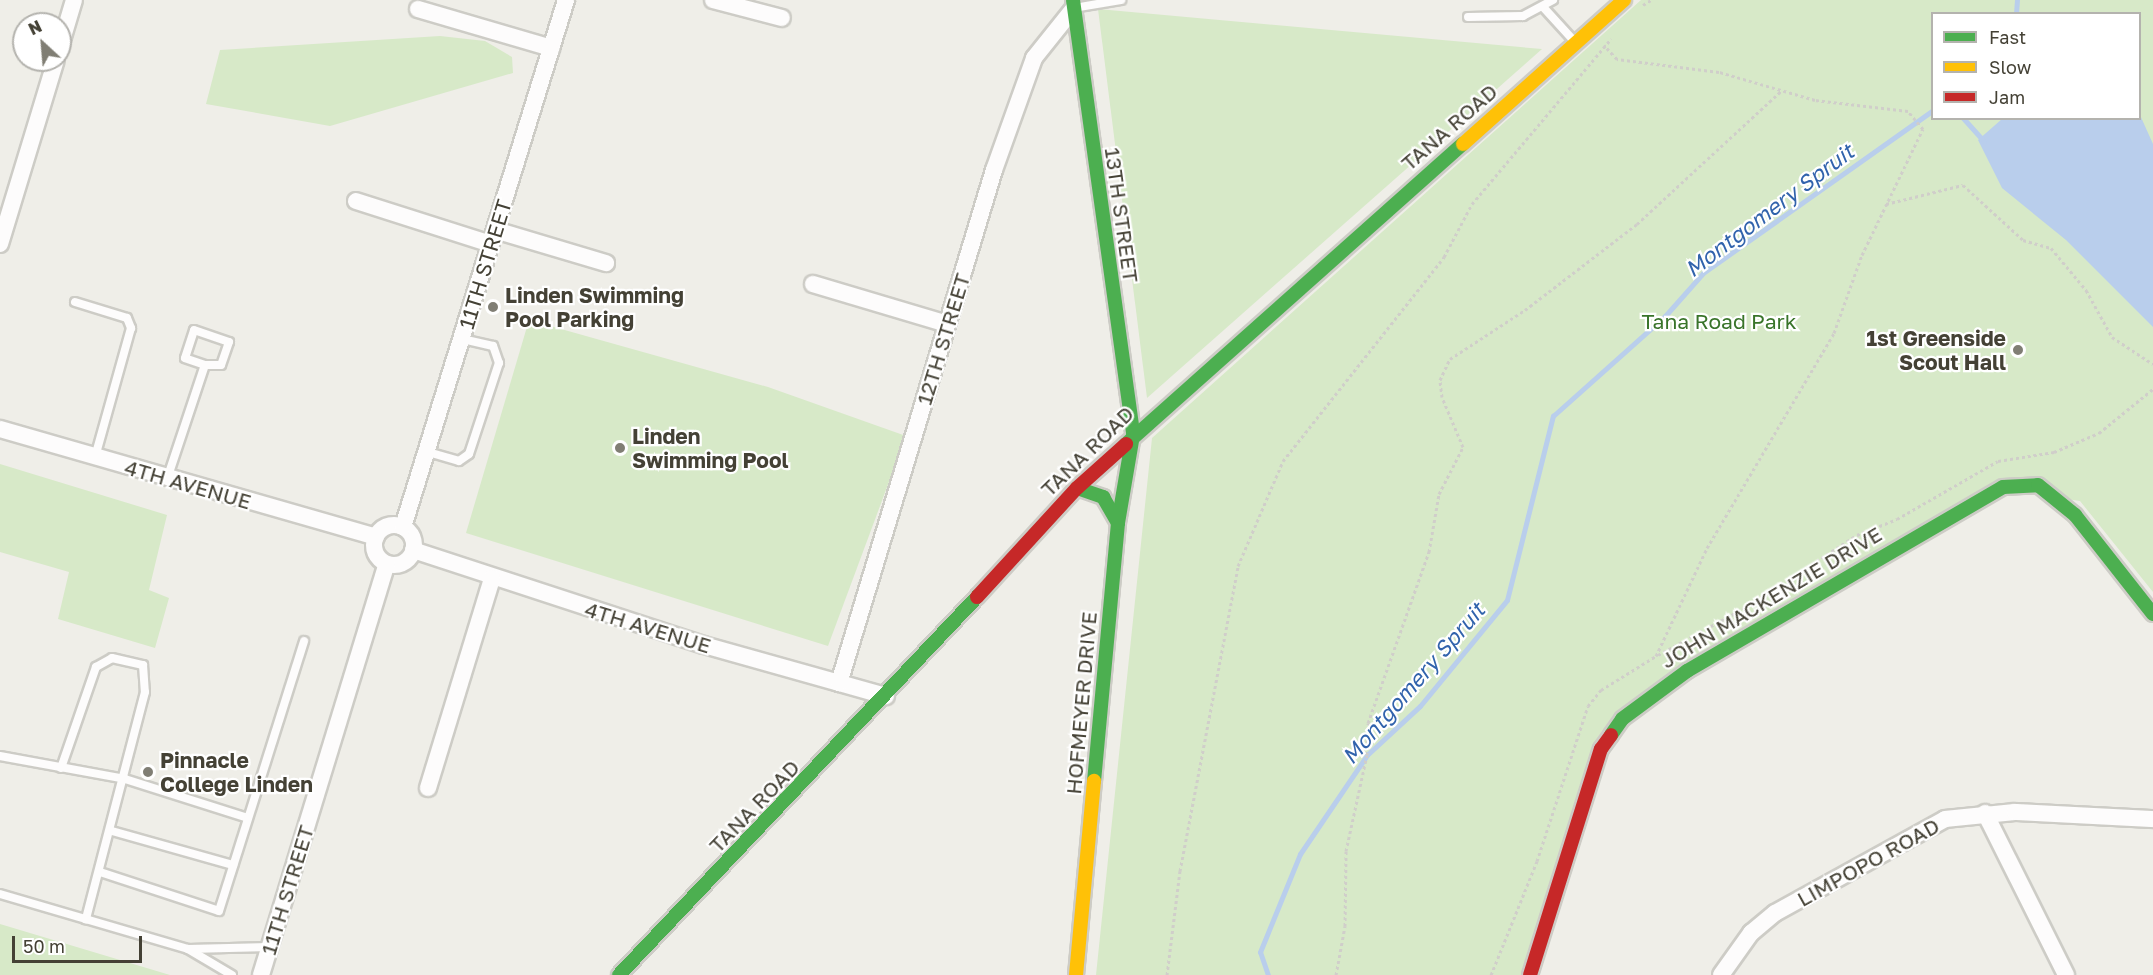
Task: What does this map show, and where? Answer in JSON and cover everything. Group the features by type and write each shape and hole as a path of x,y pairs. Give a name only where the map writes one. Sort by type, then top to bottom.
{"street":[{"name":"11TH STREET","path":"403,527 566,0"},
{"path":"713,0 782,18"},
{"name":"TANA ROAD","path":"619,975 886,696 1077,488 1133,435 1624,0"},
{"name":"12TH STREET","path":"839,683 947,324 1030,68 1046,39 1073,4"},
{"name":"13TH STREET","path":"1073,4 1133,435"},
{"path":"418,9 551,48"},
{"path":"0,244 52,72"},
{"path":"356,201 493,237 606,263"},
{"path":"813,284 947,324"},
{"name":"4TH AVENUE","path":"0,429 166,479 376,537"},
{"name":"HOFMEYER DRIVE","path":"1076,975 1118,523 1133,435"},
{"name":"JOHN MACKENZIE DRIVE","path":"1530,975 1601,749 1622,719 1679,676 1943,519 2003,487 2038,485 2075,515 2153,614"},
{"path":"1077,488 1103,497 1118,523"},
{"path":"390,525 403,527 412,537 413,550 406,561 387,564 375,550 376,537 390,525"},
{"name":"4TH AVENUE","path":"413,550 492,579 886,696"},
{"name":"11TH STREET","path":"261,975 387,564"},
{"path":"428,788 492,579"},
{"path":"1985,813 2066,975"},
{"name":"LIMPOPO ROAD","path":"1721,975 1751,933 1775,913 1920,828 1985,813 2153,819"}],"lane":[{"path":"1073,4 1120,0"},
{"path":"1468,17 1523,16 1544,8 1553,0"},
{"path":"1544,8 1576,43"},
{"path":"75,302 127,318 131,328 95,457"},
{"path":"194,330 229,342 221,365 205,365 185,358 194,330"},
{"path":"428,452 459,461 469,454 499,363 493,346 462,339"},
{"path":"166,479 205,365"},
{"path":"100,872 219,911 304,641"},
{"path":"61,768 96,667 112,658 146,670 125,779 86,919"},
{"path":"0,756 125,779 248,818"},
{"path":"112,831 233,865"},
{"path":"0,894 188,949 232,975"},
{"path":"188,949 270,947"}],"path":[{"path":"1634,11 1651,0"},
{"path":"1491,975 1537,861 1588,706 1601,690 1656,656 1707,548 1834,333 1886,204 1923,129 1916,119 1891,106 1815,100 1719,72 1617,59 1590,30"},
{"path":"1167,975 1180,871 1238,566 1283,461 1444,257 1472,204 1549,108 1607,48 1614,31"},
{"path":"1335,975 1345,926 1346,851 1367,755 1368,723 1429,552 1439,495 1463,447 1442,397 1440,380 1450,359 1525,310 1636,224 1732,142 1782,89"},
{"path":"1886,204 1964,184 2023,240 2051,248 2086,290 2112,337 2153,364"}],"green space":[{"name":"Tana Road Park","path":"1641,0 2153,0 2153,592 2080,501 2011,491 1651,698 1605,746 1537,975 1096,975 1152,438"},
{"path":"1098,9 1542,49 1147,398"},
{"path":"440,36 485,41 512,57 513,73 330,126 206,104 220,50"},
{"name":"Linden Swimming Pool","path":"529,320 768,387 906,436 828,646 466,533"},
{"path":"0,464 167,515 149,590 169,598 155,648 58,619 69,572 0,552"},
{"path":"0,924 170,975 0,975"}],"water":[{"path":"2141,117 2153,144 2153,327 2066,240 2002,188 1978,140 2001,120 2141,120"}],"waterway":[{"path":"2016,12 2017,0"},
{"name":"Montgomery Spruit","path":"1268,975 1260,952 1300,854 1367,755 1420,706 1507,600 1553,416 1665,316 1703,273 1931,112"},
{"path":"1965,120 1984,141"}],"traffic: fast":[{"path":"1073,0 1133,435 1118,523 1094,781"},
{"path":"1126,444 1463,144"},
{"path":"1611,735 1622,719 1687,671 2003,487 2038,485 2075,515 2153,614"},
{"path":"1077,488 1103,497 1118,523"},
{"path":"619,975 977,597"}],"traffic: slow":[{"path":"1463,144 1624,0"},
{"path":"1076,975 1094,781"}],"traffic: jam":[{"path":"977,597 1077,488 1126,444"},
{"path":"1530,975 1601,749 1611,735"}],"place":[{"name":"Linden Swimming Pool Parking","path":"493,307"},
{"name":"1st Greenside Scout Hall","path":"2018,350"},
{"name":"Linden Swimming Pool","path":"620,448"},
{"name":"Pinnacle College Linden","path":"148,772"}]}
